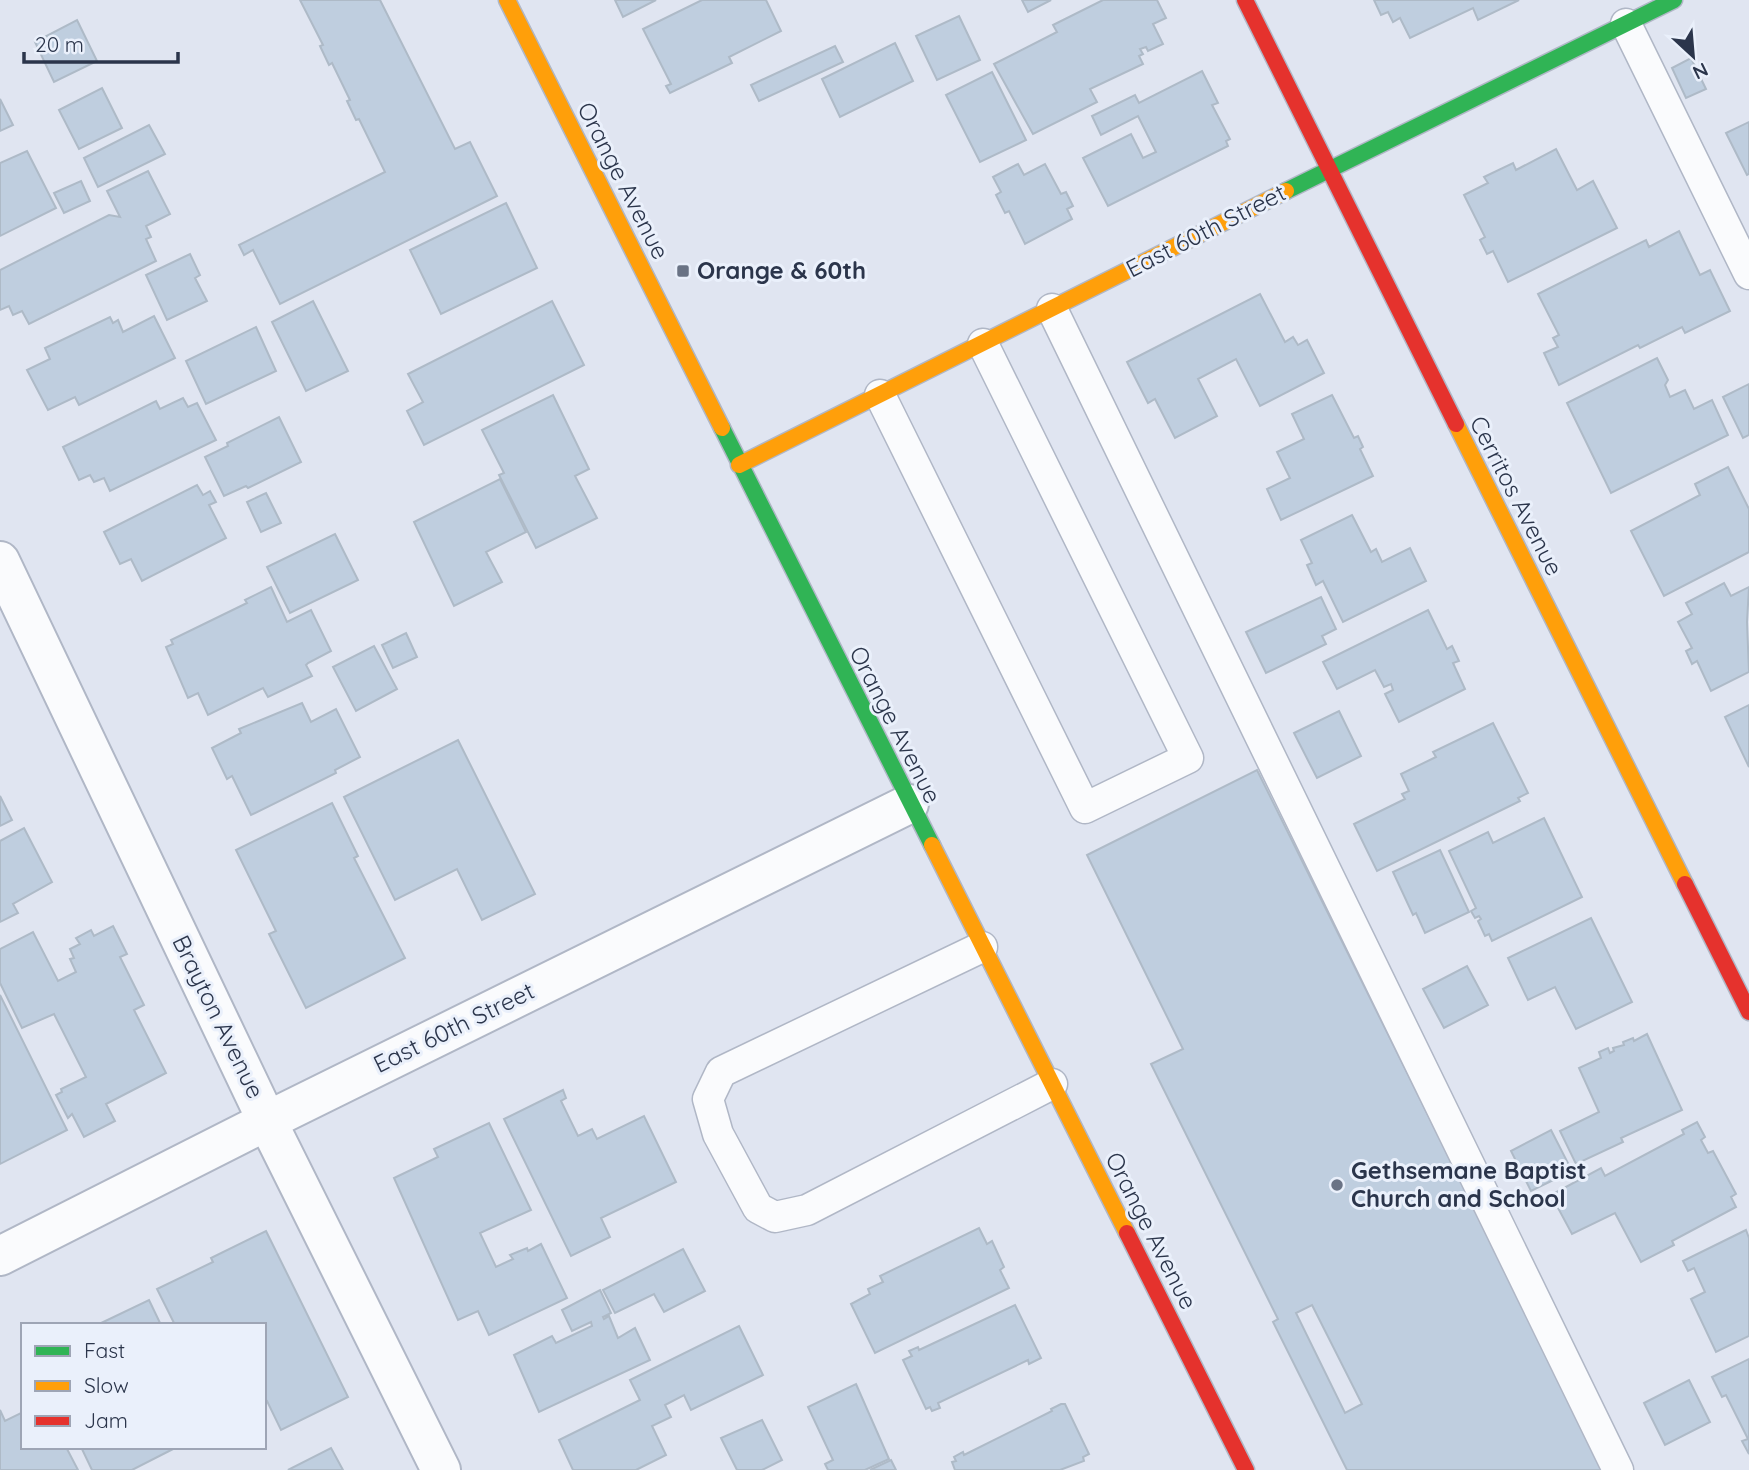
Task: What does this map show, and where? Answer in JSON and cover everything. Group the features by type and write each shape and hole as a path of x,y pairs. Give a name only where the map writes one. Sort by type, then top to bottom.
{"street":[{"name":"Orange Avenue","path":"506,0 1246,1470"},
{"name":"Cerritos Avenue","path":"1245,0 1749,1012"},
{"name":"East 60th Street","path":"739,465 1674,0"},
{"name":"Brayton Avenue","path":"0,561 267,1121 441,1470"},
{"name":"East 60th Street","path":"0,1256 909,804"}],"lane":[{"path":"1626,24 1749,274"},
{"path":"1052,309 1619,1470"},
{"path":"880,395 1086,808 1188,758 983,344"},
{"path":"982,947 721,1072 708,1099 718,1134 758,1208 775,1217 807,1210 1052,1084"}],"building":[{"path":"300,0 380,0 455,149 470,142 497,196 280,304 253,250 244,255 239,245 385,172 359,119 356,120 347,101 350,100 332,63 329,65 320,46 323,45"},
{"path":"615,0 656,0 623,17"},
{"path":"702,0 766,0 781,31 729,57 732,63 670,93 666,86 671,84 643,29"},
{"path":"1022,0 1051,0 1028,12"},
{"path":"1103,0 1157,0 1166,18 1153,24 1163,44 1148,51 1146,47 1140,49 1143,54 1139,56 1143,64 1090,89 1097,102 1033,134 994,64 1057,32 1053,25"},
{"path":"1374,0 1519,0 1478,20 1473,8 1410,38 1400,18 1393,22 1388,12 1381,15"},
{"path":"959,16 980,60 937,80 916,36"},
{"path":"77,20 97,61 54,82 35,42"},
{"path":"895,43 913,81 840,117 822,79"},
{"path":"835,46 843,62 759,101 751,85"},
{"path":"1691,58 1706,89 1686,98 1672,68"},
{"path":"1202,71 1218,103 1212,105 1230,139 1226,141 1228,146 1108,206 1083,158 1131,134 1143,158 1156,152 1138,116 1101,135 1092,116 1135,95 1139,103"},
{"path":"992,72 1026,140 980,162 946,95"},
{"path":"102,88 122,128 79,149 59,110"},
{"path":"0,99 13,125 0,131"},
{"path":"1749,122 1749,174 1747,175 1726,133"},
{"path":"149,125 165,154 98,187 84,158"},
{"path":"1556,149 1577,190 1593,181 1617,228 1508,282 1493,251 1487,254 1480,240 1485,237 1464,195 1488,183 1484,177 1513,163 1516,170"},
{"path":"27,151 56,208 0,236 0,163"},
{"path":"1018,164 1024,175 1045,164 1061,194 1066,192 1073,206 1067,209 1072,219 1025,244 1009,211 1005,213 996,195 1001,192 993,177"},
{"path":"148,171 170,214 146,226 151,237 146,239 156,261 29,324 22,311 13,315 9,306 0,310 0,270 109,215 120,217 107,191"},
{"path":"81,181 90,201 64,213 54,193"},
{"path":"506,203 537,268 441,314 410,250"},
{"path":"1679,231 1700,275 1710,270 1730,311 1685,333 1682,327 1640,348 1638,345 1559,385 1544,353 1558,347 1553,338 1559,335 1538,294 1646,240 1649,247"},
{"path":"190,254 200,275 195,278 207,301 167,320 146,275"},
{"path":"1260,294 1285,342 1293,337 1298,345 1307,340 1324,373 1260,406 1236,359 1198,379 1217,416 1175,438 1155,399 1148,403 1127,362"},
{"path":"313,301 348,371 306,391 272,322"},
{"path":"552,301 584,365 424,445 407,411 423,402 408,374"},
{"path":"154,316 175,358 79,405 75,397 48,410 27,370 50,359 45,348 110,317 113,323 118,320 123,332"},
{"path":"256,327 276,371 206,404 186,361"},
{"path":"1657,358 1668,380 1665,385 1670,397 1685,390 1694,409 1712,400 1728,435 1611,493 1567,403"},
{"path":"1749,384 1749,435 1743,438 1723,397"},
{"path":"553,395 589,469 575,476 597,518 536,548 499,475 504,473 482,430"},
{"path":"1332,395 1354,438 1358,436 1363,447 1360,449 1373,476 1281,520 1267,489 1290,478 1277,452 1304,439 1292,414"},
{"path":"183,398 188,407 197,403 216,440 110,491 104,478 94,482 90,475 79,480 63,447 156,401 160,409"},
{"path":"279,417 301,462 248,488 246,486 224,496 205,457"},
{"path":"1728,467 1749,509 1749,552 1664,596 1631,531 1700,495 1695,484"},
{"path":"500,479 526,532 486,552 502,582 454,606 414,522"},
{"path":"197,485 203,495 210,491 216,502 209,505 226,538 142,581 131,559 120,564 104,532"},
{"path":"266,493 281,523 261,532 247,502"},
{"path":"1352,515 1371,552 1376,549 1382,562 1410,548 1426,581 1343,622 1323,581 1316,585 1307,565 1312,563 1301,540"},
{"path":"335,534 358,580 290,613 267,567"},
{"path":"1724,583 1731,596 1749,587 1749,672 1711,691 1697,661 1692,664 1686,651 1692,648 1678,622 1692,614 1686,603"},
{"path":"271,587 287,622 311,610 331,651 306,665 312,676 268,697 263,688 208,715 198,693 188,698 166,647 173,644 171,640 247,603 245,600"},
{"path":"1321,597 1336,629 1322,636 1326,644 1266,673 1246,632"},
{"path":"1428,610 1447,649 1452,646 1459,661 1453,663 1465,689 1399,722 1385,694 1393,690 1391,684 1384,687 1375,670 1337,689 1323,662"},
{"path":"406,633 417,657 393,668 382,645"},
{"path":"374,646 397,689 356,711 333,667"},
{"path":"302,703 311,722 336,709 360,757 335,770 336,773 251,815 232,776 227,779 212,748 241,733 239,729"},
{"path":"1749,705 1749,767 1725,717"},
{"path":"1339,711 1361,756 1317,778 1294,733"},
{"path":"1493,723 1528,793 1518,798 1520,801 1377,871 1354,824 1405,799 1402,794 1409,791 1401,774 1436,757 1433,752"},
{"path":"458,740 535,894 482,920 457,869 395,900 344,797"},
{"name":"Gethsemane Baptist Church and School","path":"1257,770 1604,1470 1347,1470 1273,1322 1278,1319 1151,1064 1183,1049 1087,855","holes":["1312,1305 1362,1404 1345,1413 1296,1313"]},
{"path":"0,796 12,820 0,826"},
{"path":"332,803 358,856 354,858 405,958 306,1008 269,934 276,931 236,850"},
{"path":"1544,818 1582,897 1492,941 1489,934 1485,936 1478,921 1481,919 1479,916 1475,918 1471,911 1476,908 1449,851 1488,832 1493,843"},
{"path":"24,828 52,882 13,904 18,913 0,922 0,841"},
{"path":"1440,850 1469,912 1425,933 1416,913 1413,915 1393,872"},
{"path":"1591,918 1632,1002 1576,1029 1555,987 1528,1000 1508,958"},
{"path":"113,926 127,954 120,957 144,1005 134,1010 166,1073 106,1104 115,1121 84,1137 72,1114 68,1118 56,1095 62,1092 61,1089 86,1077 54,1014 22,1028 0,983 0,949 33,932 58,981 76,972 70,959 74,958 70,949 80,944 76,938 91,930 94,936"},
{"path":"1467,966 1488,1005 1444,1028 1423,989"},
{"path":"0,995 67,1130 0,1164"},
{"path":"1647,1034 1682,1110 1621,1138 1623,1142 1576,1164 1560,1131 1599,1112 1579,1068 1601,1058 1599,1052 1608,1048 1610,1053 1614,1051 1613,1048 1624,1045 1623,1042 1633,1038 1634,1041"},
{"path":"563,1090 566,1098 561,1101 578,1136 592,1129 597,1139 644,1116 676,1182 601,1218 610,1237 571,1256 504,1119"},
{"path":"1697,1122 1705,1137 1701,1140 1708,1153 1713,1151 1736,1194 1731,1197 1736,1207 1672,1241 1674,1245 1641,1262 1615,1213 1572,1234 1551,1195 1601,1168 1605,1176 1684,1134 1682,1130"},
{"path":"489,1123 531,1210 480,1233 496,1267 513,1259 510,1255 527,1248 528,1251 541,1244 567,1298 489,1335 478,1311 458,1320 394,1178 438,1157 434,1149"},
{"path":"1551,1130 1572,1171 1531,1191 1511,1151"},
{"path":"979,1228 987,1244 992,1241 1004,1267 1000,1270 1009,1288 875,1353 851,1304 870,1294 868,1289 883,1282 880,1276"},
{"path":"1746,1230 1749,1238 1749,1336 1716,1352 1691,1299 1705,1292 1694,1268 1688,1271 1683,1261"},
{"path":"266,1231 348,1397 281,1430 266,1401 266,1323 174,1323 157,1289 213,1262 211,1258"},
{"path":"683,1249 705,1291 664,1312 654,1294 615,1313 603,1290"},
{"path":"600,1290 611,1313 603,1317 604,1319 609,1316 618,1338 635,1328 650,1360 539,1412 514,1355 552,1336 556,1343 592,1326 591,1322 572,1331 562,1310"},
{"path":"149,1300 160,1323 101,1323"},
{"path":"1015,1305 1041,1358 1029,1364 1028,1360 938,1403 940,1408 932,1411 930,1407 926,1409 903,1360 912,1356 909,1351 918,1347 919,1350"},
{"path":"739,1326 763,1375 691,1410 684,1395 665,1405 671,1417 652,1426 666,1455 636,1470 573,1470 559,1440 640,1400 630,1380"},
{"path":"1749,1359 1749,1454 1742,1441 1748,1439 1726,1395 1722,1397 1712,1377"},
{"path":"1689,1380 1710,1422 1665,1445 1644,1403"},
{"path":"856,1384 889,1459 865,1470 828,1470 825,1464 833,1460 808,1407"},
{"path":"1065,1404 1089,1454 1083,1457 1084,1461 1060,1470 955,1470 952,1462 956,1461 954,1457 963,1452 964,1455"},
{"path":"0,1410 5,1421 21,1413 21,1449 67,1449 78,1470 0,1470"},
{"path":"762,1420 782,1460 762,1470 737,1470 721,1438"},
{"path":"331,1448 343,1470 288,1470"},
{"path":"82,1449 173,1449 132,1470 92,1470"},
{"path":"891,1460 896,1470 870,1470"}],"traffic: fast":[{"path":"1286,191 1674,0"},
{"path":"722,428 932,845"}],"traffic: slow":[{"path":"507,0 722,428"},
{"path":"739,465 1286,191"},
{"path":"1456,424 1685,884"},
{"path":"932,845 1127,1233"}],"traffic: jam":[{"path":"1245,0 1456,424"},
{"path":"1685,884 1749,1012"},
{"path":"1127,1233 1246,1470"}],"place":[{"name":"Orange & 60th","path":"683,271"},
{"name":"Gethsemane Baptist Church and School","path":"1337,1185"}]}
